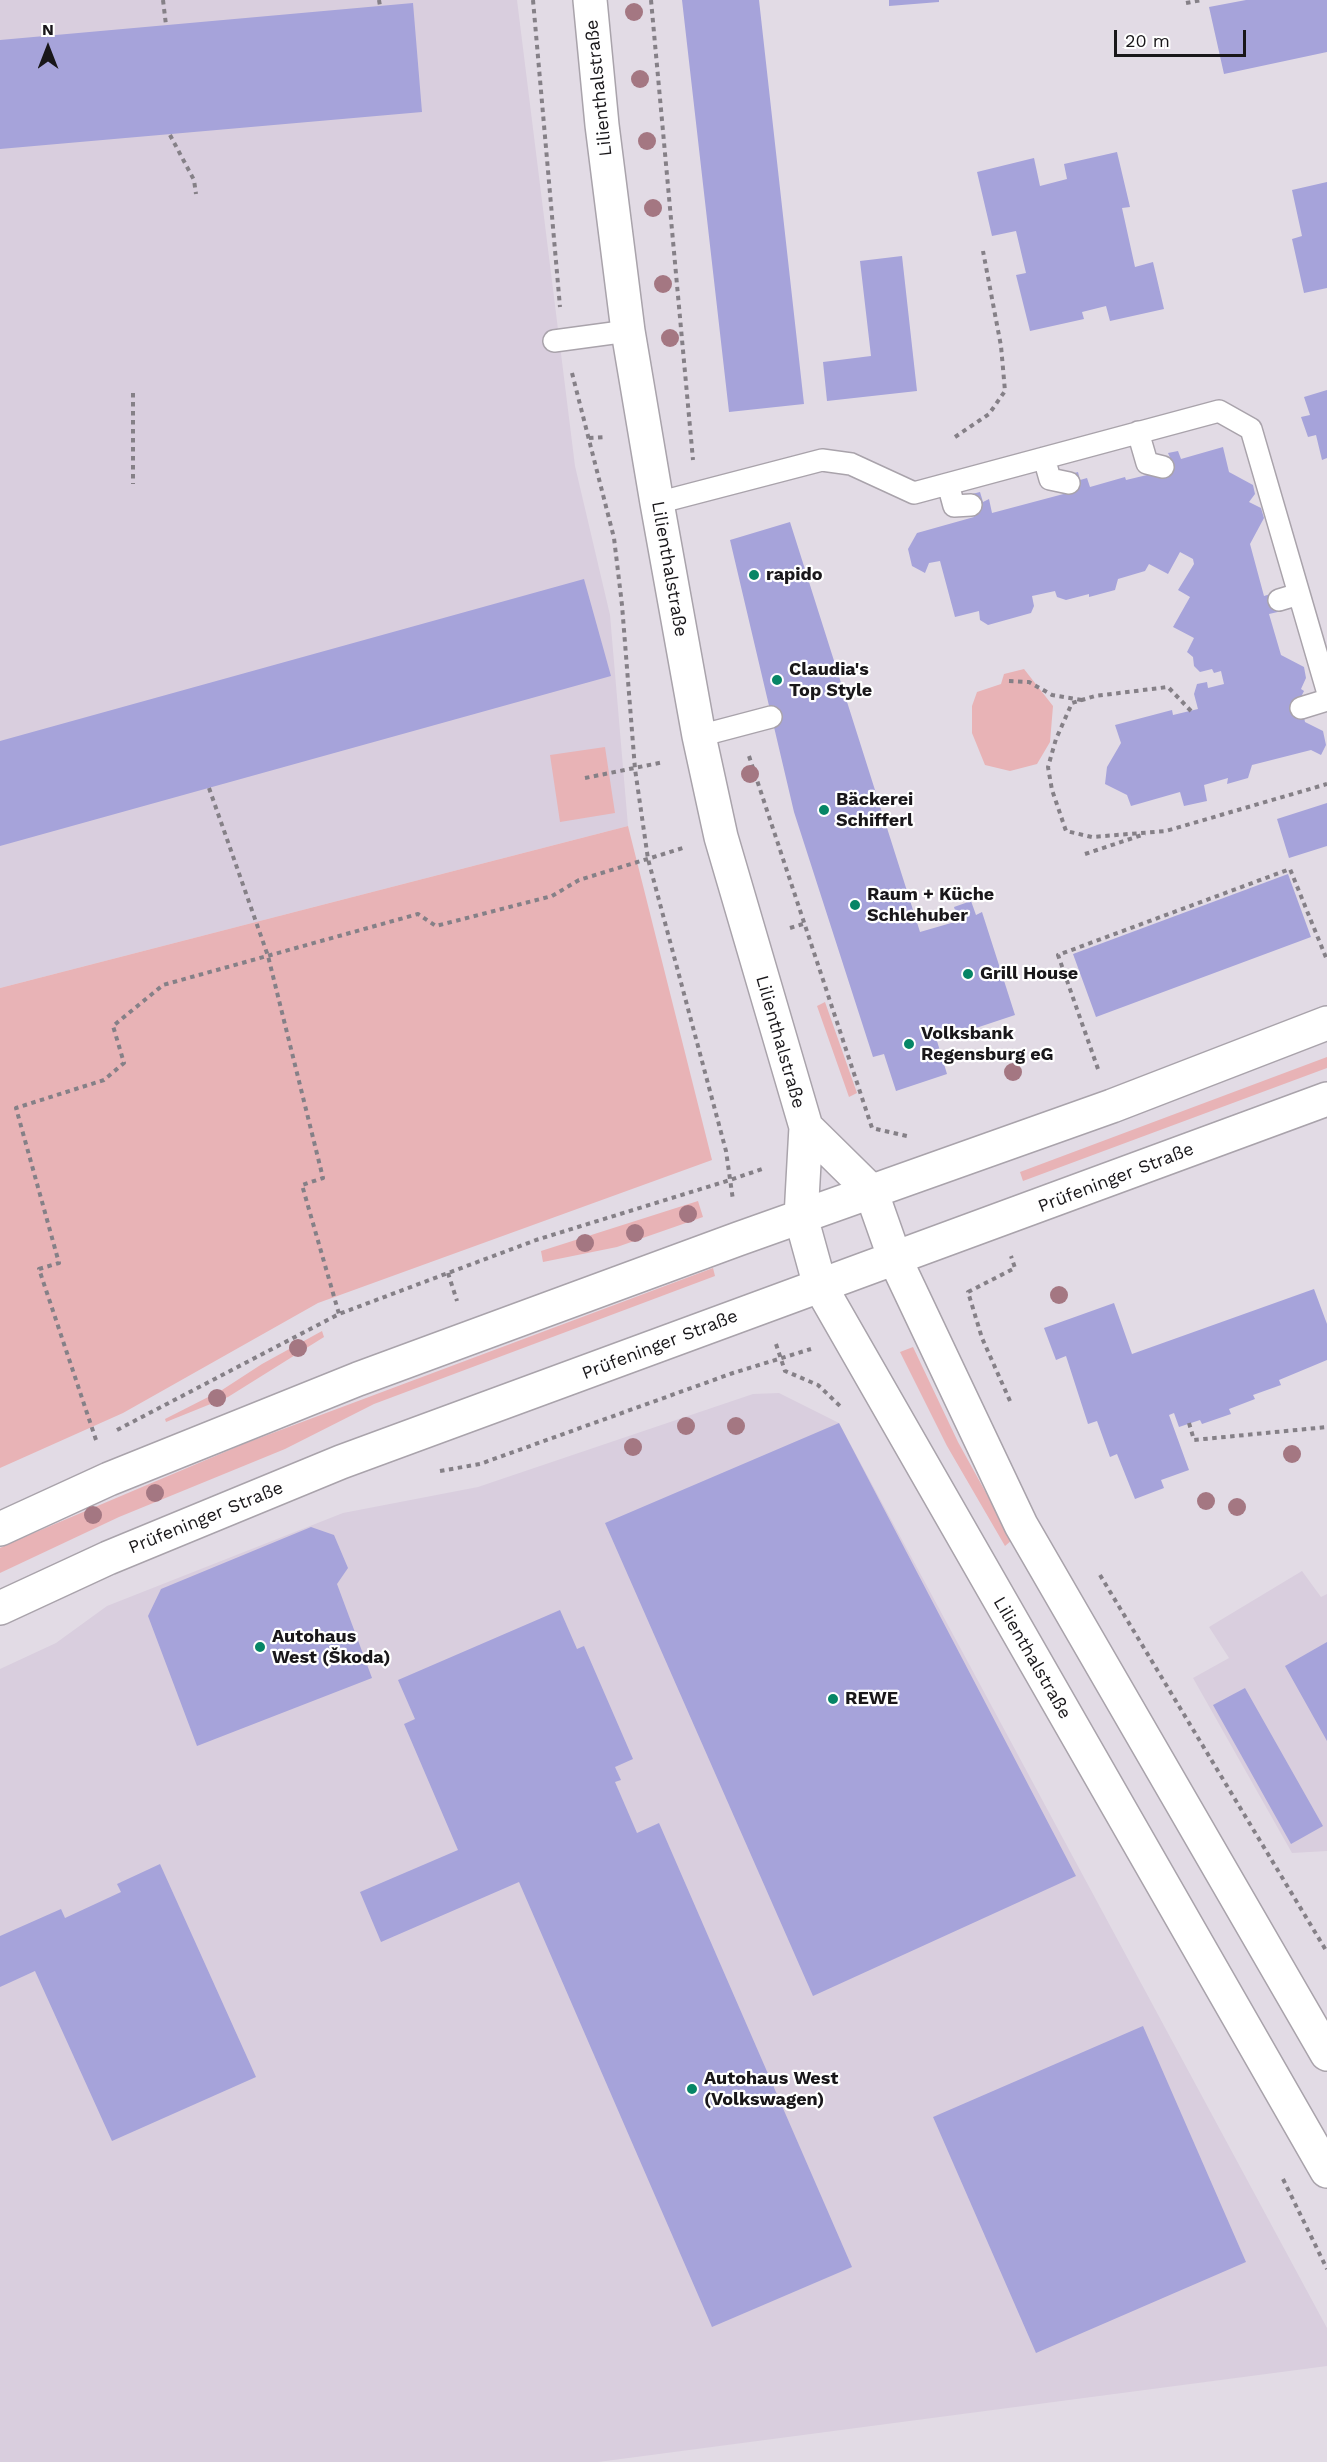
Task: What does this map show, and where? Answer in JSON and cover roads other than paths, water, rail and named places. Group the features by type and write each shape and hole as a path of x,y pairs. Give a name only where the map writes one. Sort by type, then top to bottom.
{"street":[{"name":"Lilienthalstraße","path":"590,0 602,124 628,331 657,503 701,745 721,837 806,1127 801,1216 820,1286 1327,2171"},
{"path":"0,1529 109,1479 357,1379 801,1216 1112,1106 1327,1023"},
{"name":"Prüfeninger Straße","path":"0,1608 108,1558 340,1462 1001,1221 1327,1099"},
{"name":"Lilienthalstraße","path":"806,1127 871,1191 895,1259 1021,1525 1327,2054"}],"lane":[{"path":"554,341 628,331"},
{"path":"657,503 822,460 850,464 914,493 1219,411 1251,429 1289,597 1327,690"},
{"path":"1138,432 1146,462 1163,467"},
{"path":"1044,458 1050,479 1068,483"},
{"path":"948,484 954,506 971,505"},
{"path":"1302,708 1327,700"},
{"path":"701,745 739,726 771,717"}],"place":[{"name":"rapido","path":"754,575"},
{"name":"Claudia's Top Style","path":"777,680"},
{"name":"Bäckerei Schifferl","path":"824,810"},
{"name":"Raum + Küche Schlehuber","path":"855,905"},
{"name":"Grill House","path":"968,974"},
{"name":"Volksbank Regensburg eG","path":"909,1044"},
{"name":"Autohaus West (Škoda)","path":"260,1647"},
{"name":"REWE","path":"833,1699"},
{"name":"Autohaus West (Volkswagen)","path":"692,2089"}]}
